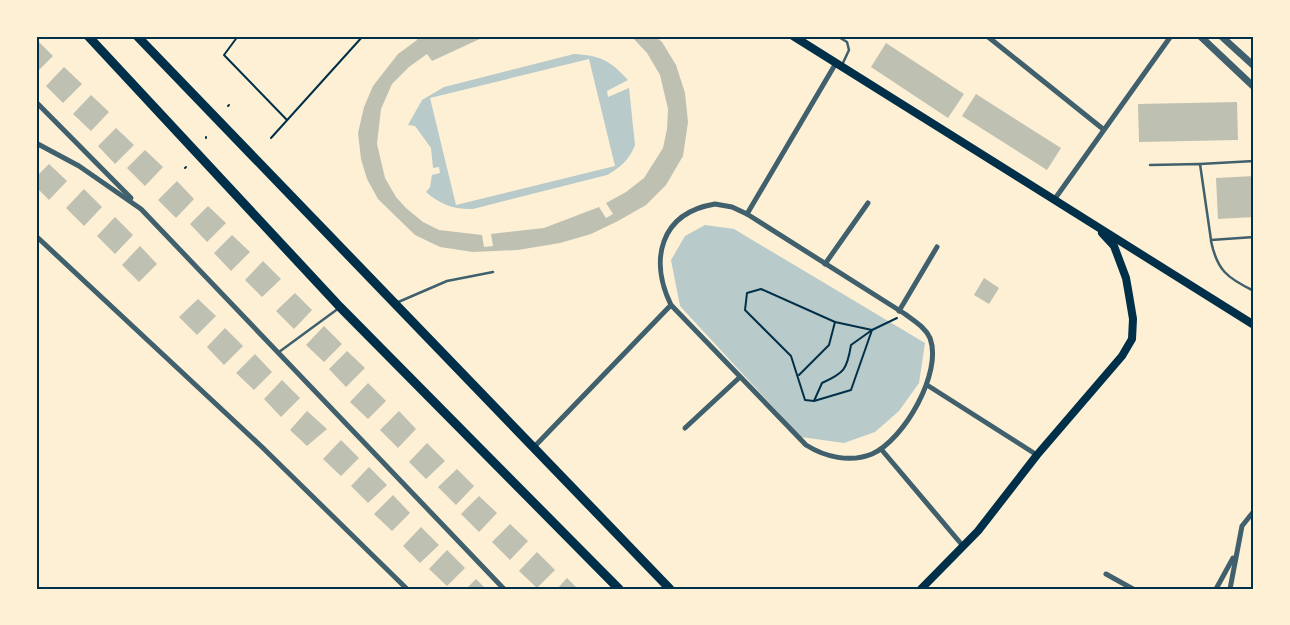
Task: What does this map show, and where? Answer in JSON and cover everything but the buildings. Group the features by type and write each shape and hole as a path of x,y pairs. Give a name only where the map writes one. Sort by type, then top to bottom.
{"highway":[{"path":"88,36 340,307 614,587"},
{"path":"137,36 670,589"}],"main road":[{"path":"793,36 1254,325"},
{"path":"921,589 1002,502 1037,455 1122,356 1132,338 1133,320 1126,278 1114,246 1096,226"}],"street":[{"path":"987,36 1103,129"},
{"path":"1054,200 1171,36"},
{"path":"1200,36 1254,87"},
{"path":"1221,36 1254,66"},
{"path":"747,214 839,65"},
{"path":"36,102 279,352 504,589"},
{"path":"36,143 79,166 141,209"},
{"path":"825,264 868,203"},
{"path":"714,204 732,207 747,214 905,314 923,327 929,337 931,352 927,385 913,412 896,434 881,449 866,456 850,458 830,456 806,445 672,306 661,278 660,256 665,240 674,225 692,210 714,204"},
{"path":"36,236 262,447 407,589"},
{"path":"899,311 938,247"},
{"path":"534,447 672,306"},
{"path":"685,428 740,377"},
{"path":"927,385 1037,455"},
{"path":"881,449 963,546"},
{"path":"1230,589 1242,526 1254,511"},
{"path":"1216,589 1236,553"},
{"path":"1106,574 1133,589"}],"lane":[{"path":"837,36 847,42 849,50 839,65"},
{"path":"1150,165 1254,161"},
{"path":"1200,164 1215,260 1222,272 1254,291"},
{"path":"1211,240 1254,237"},
{"path":"395,304 419,291 447,281 493,272"},
{"path":"279,352 340,307"}],"path":[{"path":"238,36 224,55 287,120"},
{"path":"271,138 362,36"},
{"path":"761,289 835,322 872,330 851,390 814,401 805,400 799,376 791,356 745,310 748,293 761,289"},
{"path":"814,401 822,383 841,375 849,360 851,345 872,330 905,314"},
{"path":"799,376 829,345 835,322"}],"shaded area":[{"path":"574,54 598,58 616,68 628,80 607,91 608,97 629,88 635,145 624,163 607,175 473,209 454,207 436,200 426,192 430,187 432,175 440,173 439,167 433,168 431,148 415,126 408,125 422,100 444,87","holes":["589,59 615,166 456,205 430,98"]},
{"path":"705,225 734,229 925,343 919,383 899,411 875,432 844,443 801,437 680,306 671,260 685,236"}]}
